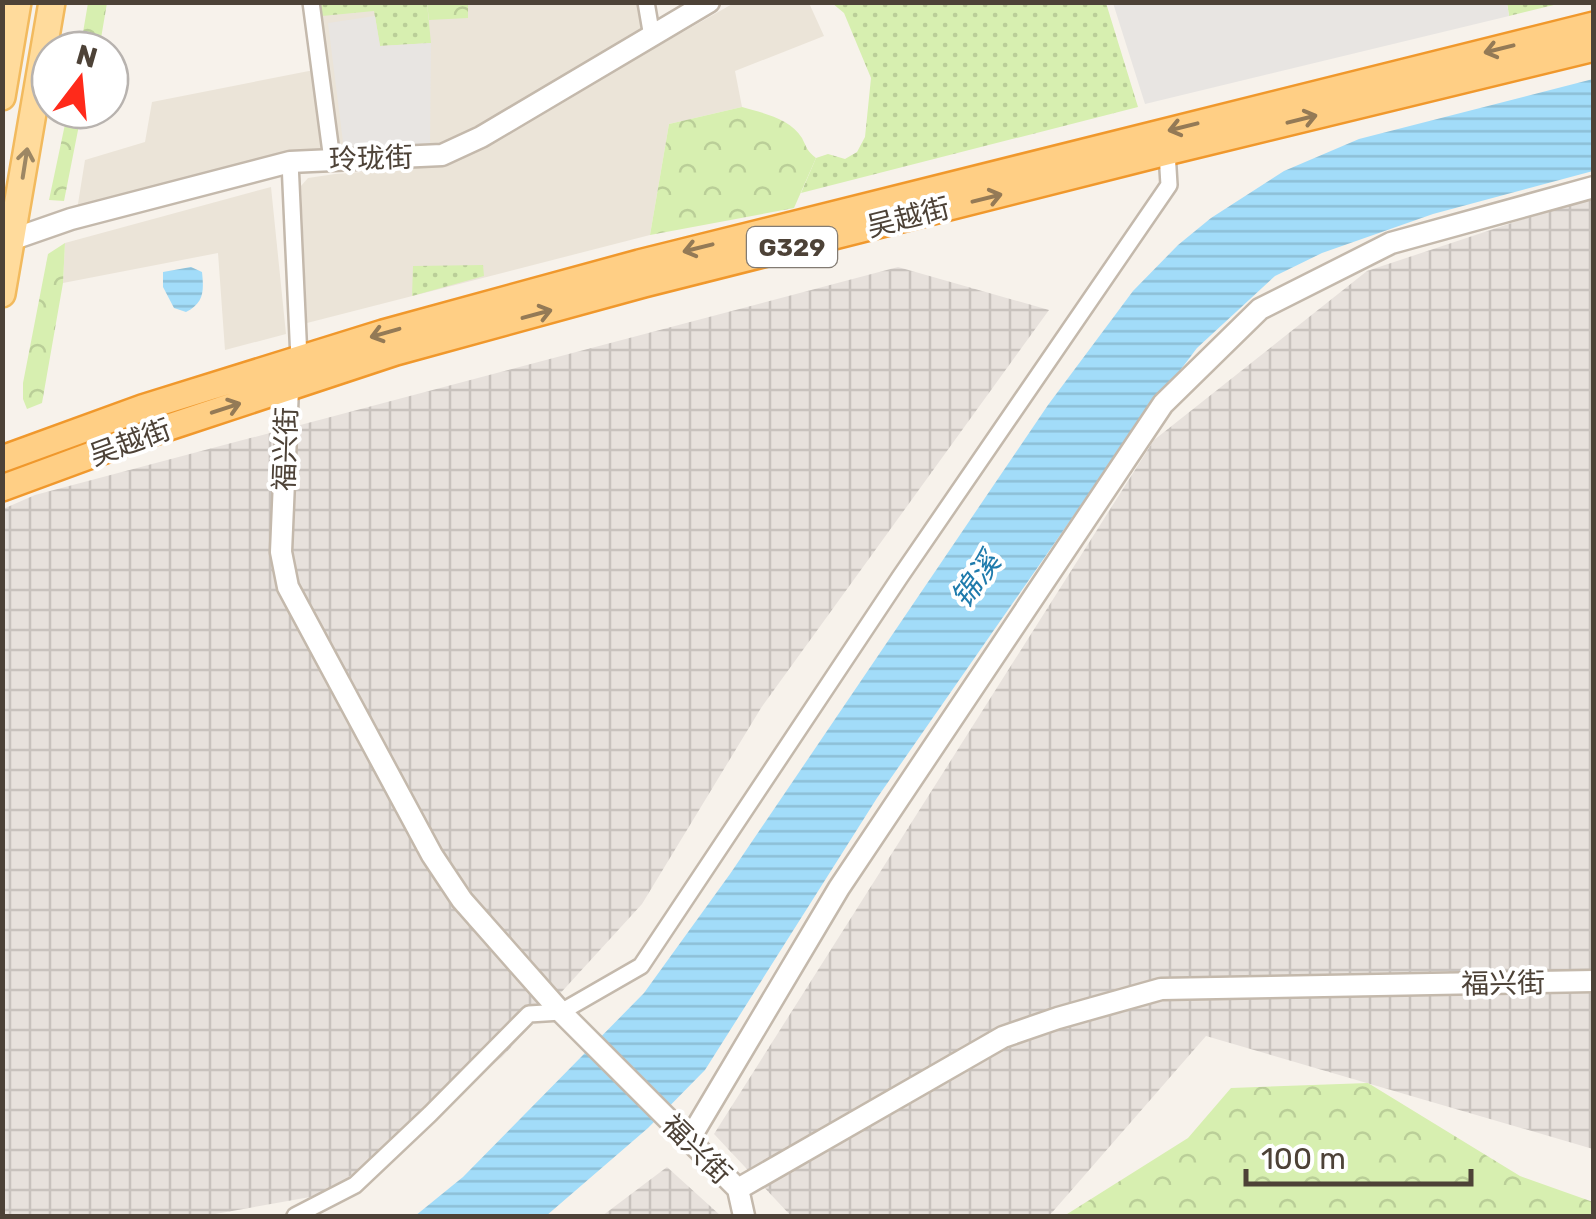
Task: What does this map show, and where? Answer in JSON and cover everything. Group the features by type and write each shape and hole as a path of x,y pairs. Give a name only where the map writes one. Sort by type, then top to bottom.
{"highway":[{"name":"吴越街","path":"2,459 142,408 299,359 639,263 1594,25"},
{"name":"吴越街","path":"2,488 154,432 396,352 644,284 1594,48"}],"main road":[{"path":"2,294 8,241 52,2"},
{"path":"2,97 12,10"}],"street":[{"path":"311,2 332,160"},
{"path":"646,2 652,38"},
{"name":"玲珑街","path":"8,241 71,219 290,162 442,155 481,137 709,2"},
{"path":"295,1216 355,1185 529,1014 561,1012 642,966 900,576 1170,185 1167,152"},
{"path":"290,162 299,359"},
{"path":"689,1140 839,888 1162,404 1260,309 1391,243 1594,188"},
{"name":"福兴街","path":"288,388 282,552 288,587 432,855 462,900 561,1012 738,1190 1003,1037 1160,989 1594,981"},
{"path":"738,1190 744,1216"}],"shaded area":[{"path":"318,3 638,3 641,33 441,146 338,153"},
{"path":"734,3 809,3 824,36 735,71 742,107 669,124 650,235 307,323 301,186 308,178 447,166"},
{"path":"1113,3 1507,3 1509,16 1145,104"},
{"path":"375,16 380,46 431,43 430,147 344,150 328,23"},
{"path":"314,70 323,152 77,210 85,160 145,142 152,102"},
{"path":"271,187 286,334 225,350 218,253 63,283 65,243"},
{"path":"1593,196 1593,1149 1206,1036 1049,1216 791,1216 714,1134 1154,440 1367,271"},
{"path":"898,267 1049,310 761,708 642,904 502,1057 327,1194 204,1216 3,1216 3,509 35,495"},
{"path":"667,1167 721,1216 602,1216"}],"green space":[{"path":"1507,2 1562,3 1509,16"},
{"path":"88,3 107,3 102,30 83,30"},
{"path":"320,3 427,3 431,43 380,46 374,11 322,16"},
{"path":"427,3 468,3 468,18 429,20"},
{"path":"832,3 1106,3 1138,107 801,193 816,158 828,154 845,159 857,152 865,137 871,78 844,13"},
{"path":"742,107 790,126 816,158 794,208 650,235 669,124"},
{"path":"64,130 78,130 64,201 49,200"},
{"path":"65,243 63,283 42,403 27,409 23,383 48,254"},
{"path":"483,265 484,276 412,296 413,266"},
{"path":"1368,1083 1520,1176 1593,1202 1593,1216 1064,1216 1188,1138 1231,1088"}],"water":[{"name":"锦溪","path":"1593,79 1593,171 1433,214 1322,253 1275,276 1197,348 1111,462 877,798 705,1070 648,1128 546,1216 415,1216 463,1177 644,993 730,874 1048,405 1133,291 1178,245 1211,218 1284,171 1359,139"},
{"path":"191,267 202,272 203,291 196,305 186,312 174,308 163,287 163,272"}]}
